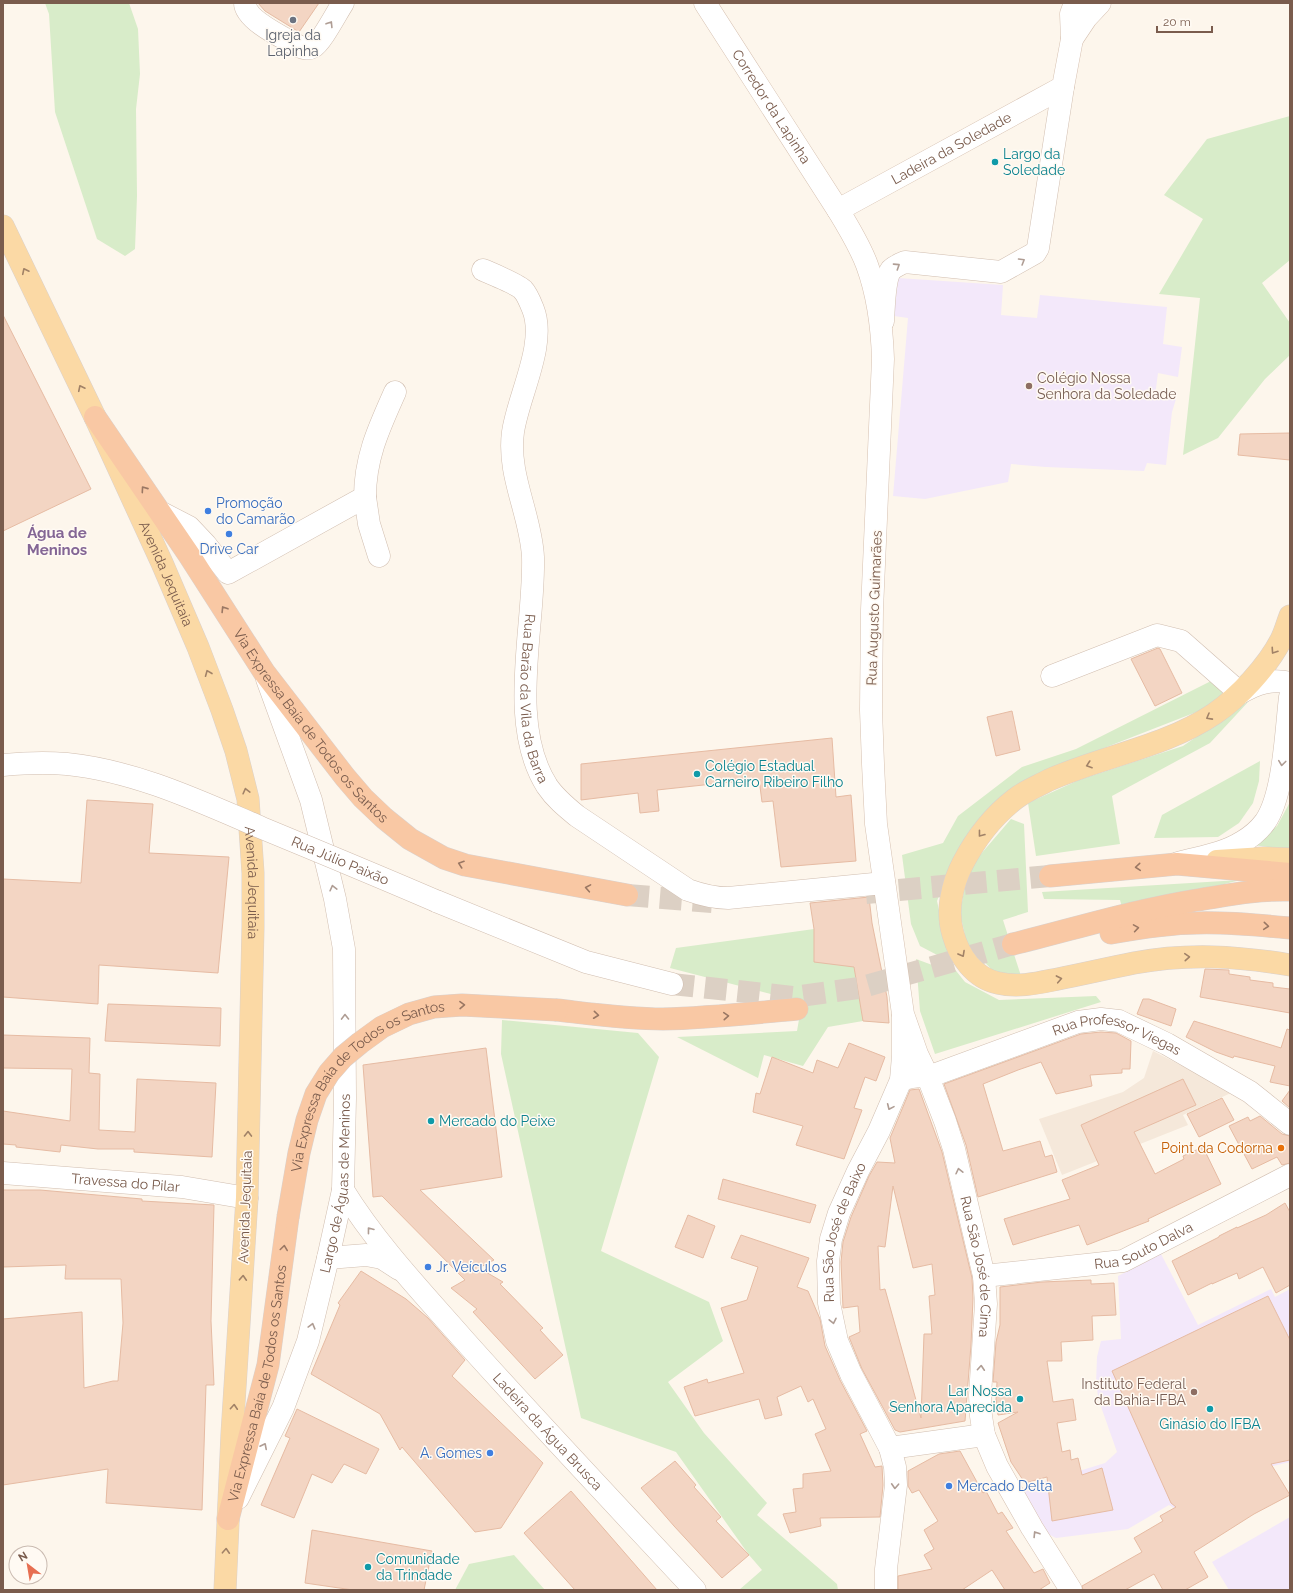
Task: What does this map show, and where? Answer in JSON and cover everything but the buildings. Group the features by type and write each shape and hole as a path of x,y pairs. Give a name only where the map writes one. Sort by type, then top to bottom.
{"highway":[{"name":"Via Expressa Baía de Todos os Santos","path":"95,416 194,561 264,672 345,777 363,798 384,818 410,839 444,858 465,865 627,895"},
{"path":"1050,876 1177,864 1290,874"},
{"path":"1290,890 1253,891 1174,903 1015,950 1140,928 1196,923 1242,924 1290,928"},
{"path":"1197,900 1290,902"},
{"name":"Via Expressa Baía de Todos os Santos","path":"228,1519 268,1365 288,1217 299,1153 307,1120 316,1094 329,1073 344,1057 382,1027 409,1014 434,1007 462,1005 557,1010 607,1016 662,1019 724,1016 797,1009"}],"main road":[{"name":"Avenida Jequitaia","path":"3,226 95,416 162,563 198,647 225,716 236,751 248,799 253,873 253,927 247,1198 225,1590"},
{"path":"1290,616 1281,640 1263,667 1240,693 1214,714 1158,742 1064,773 1032,788 1016,798 991,821 971,847 958,872 952,895 950,911 952,929 961,954 974,970 990,981 1006,985 1021,986 1136,963 1203,956 1244,958 1290,965"},
{"path":"1177,864 1264,858 1290,859"}],"street":[{"path":"245,3 247,13 255,20 305,49 313,47 318,42 343,3"},
{"name":"Corredor da Lapinha","path":"705,3 838,210"},
{"path":"882,329 888,276 892,269 898,264 905,262 1001,272 1035,253 1038,248 1072,39 1071,14 1075,3"},
{"path":"1072,39 1086,18 1100,3"},
{"name":"Ladeira da Soledade","path":"838,210 1063,87"},
{"name":"Rua Augusto Guimarães","path":"838,210 856,240 867,265 875,292 882,329 883,359 872,610 871,710 876,824 903,1014"},
{"name":"Rua Barão da Vila da Barra","path":"483,270 523,290 533,309 537,323 534,354 515,418 512,446 513,460 528,524 533,556 525,697 530,747 548,786 561,803 577,816 688,890 702,896 711,898 728,898 884,883"},
{"path":"379,556 369,524 365,497 365,478 370,455 379,427 395,392"},
{"path":"160,512 189,527 228,572 365,497"},
{"path":"1052,676 1157,635 1181,641 1240,693 1258,684 1269,681 1290,683"},
{"name":"Largo de Águas de Meninos","path":"228,1519 283,1408 308,1341 343,1190 345,1098 344,949 335,899 311,800 264,672"},
{"path":"1177,864 1224,851 1242,842 1255,832 1265,821 1278,788 1290,696"},
{"name":"Rua Júlio Paixão","path":"3,765 29,763 67,764 102,769 136,778 178,792 436,901 586,962 672,984"},
{"name":"Rua São José de Cima","path":"903,1014 917,1054 928,1077 945,1121 954,1149 984,1276 986,1304 980,1395 980,1416 984,1435 997,1466 1056,1567"},
{"name":"Rua São José de Baixo","path":"886,1590 886,1569 896,1485 895,1467 890,1448 852,1374 837,1341 829,1303 828,1261 831,1239 839,1213 858,1171 879,1131 900,1080 903,1056 903,1014"},
{"name":"Rua Professor Viegas","path":"900,1080 912,1076 928,1077 1078,1022 1101,1019 1119,1021 1167,1044 1250,1092 1290,1124"},
{"name":"Travessa do Pilar","path":"3,1173 182,1187 247,1198"},
{"name":"Rua Souto Dalva","path":"984,1276 1123,1261 1290,1175"},
{"name":"Ladeira da Água Brusca","path":"343,1190 359,1216 403,1271 483,1361 695,1590"},
{"name":"Ladeira da Água Brusca","path":"328,1258 366,1255 382,1258 403,1271"},
{"path":"890,1448 984,1435"},
{"path":"1056,1567 1063,1590"},
{"path":"1056,1567 1071,1590"}],"shaded area":[{"name":"Colégio Nossa Senhora da Soledade","path":"898,278 1003,285 1001,315 1037,318 1040,295 1167,307 1163,344 1182,347 1178,377 1158,373 1155,396 1176,399 1172,412 1166,465 1147,463 1144,471 1011,464 1008,482 925,499 893,496 908,318 894,316"},
{"path":"1153,1051 1233,1092 1183,1115 1188,1125 1062,1175 1039,1119 1123,1092 1144,1078"},
{"name":"Instituto Federal da Bahia-IFBA","path":"1161,1254 1198,1325 1271,1289 1275,1297 1290,1289 1290,1462 1273,1466 1179,1511 1169,1505 1128,1529 1056,1538 1048,1534 1021,1489 1105,1463 1117,1452 1099,1401 1096,1384 1097,1357 1101,1341 1121,1339 1118,1276"},
{"path":"1290,1517 1290,1590 1229,1590 1212,1562"}],"green space":[{"path":"45,3 129,3 138,29 140,74 136,109 137,196 135,249 125,256 97,239 55,112 49,14"},
{"path":"1290,116 1290,260 1262,283 1290,323 1290,355 1265,379 1218,438 1183,455 1200,298 1159,294 1203,219 1164,195 1207,139"},
{"path":"1213,680 1224,695 1199,711 1040,773 950,866 937,901 949,955 941,957 920,946 911,924 902,855 943,843 958,816 1022,767 1076,749"},
{"path":"1249,701 1210,743 1112,796 1120,844 1036,856 1028,803 1079,780 1183,746"},
{"path":"1260,761 1259,781 1253,803 1239,823 1218,837 1154,838 1162,815"},
{"path":"1290,802 1290,850 1253,845 1277,826"},
{"path":"1011,819 1024,824 1028,912 1003,920 1021,976 996,974 967,944 960,913 968,869"},
{"path":"1240,880 1123,911 1120,900 1044,899 1042,892"},
{"path":"872,923 889,1023 863,1021 828,1027 803,1066 764,1055 758,1078 677,1037 797,1031 802,1002 670,968 676,948 814,929"},
{"path":"916,959 935,966 953,967 965,982 999,1000 1096,996 1101,1002 935,1054 920,1011"},
{"path":"502,1020 638,1033 659,1057 601,1251 709,1302 723,1341 668,1382 704,1433 767,1503 757,1515 837,1584 838,1590 739,1590 762,1570 749,1555 676,1452 581,1418 501,1054"},
{"path":"514,1555 545,1590 455,1590 469,1564"}],"tunnel":[{"path":"866,893 1050,876"},
{"path":"627,895 712,902"},
{"path":"672,984 794,997 859,988 1013,944"}],"place":[{"name":"Igreja da Lapinha","path":"293,20"},
{"name":"Largo da Soledade","path":"995,162"},
{"name":"Colégio Nossa Senhora da Soledade","path":"1029,386"},
{"name":"Promoção do Camarão","path":"208,511"},
{"name":"Drive Car","path":"229,534"},
{"name":"Colégio Estadual Carneiro Ribeiro Filho","path":"697,774"},
{"name":"Mercado do Peixe","path":"431,1121"},
{"name":"Point da Codorna","path":"1281,1148"},
{"name":"Jr. Veículos","path":"428,1267"},
{"name":"Instituto Federal da Bahia-IFBA","path":"1194,1392"},
{"name":"Lar Nossa Senhora Aparecida","path":"1020,1399"},
{"name":"Ginásio do IFBA","path":"1210,1409"},
{"name":"A. Gomes","path":"490,1453"},
{"name":"Mercado Delta","path":"949,1486"},
{"name":"Comunidade da Trindade","path":"368,1567"}],"district":[{"name":"Água de Meninos","path":"57,542"}]}
